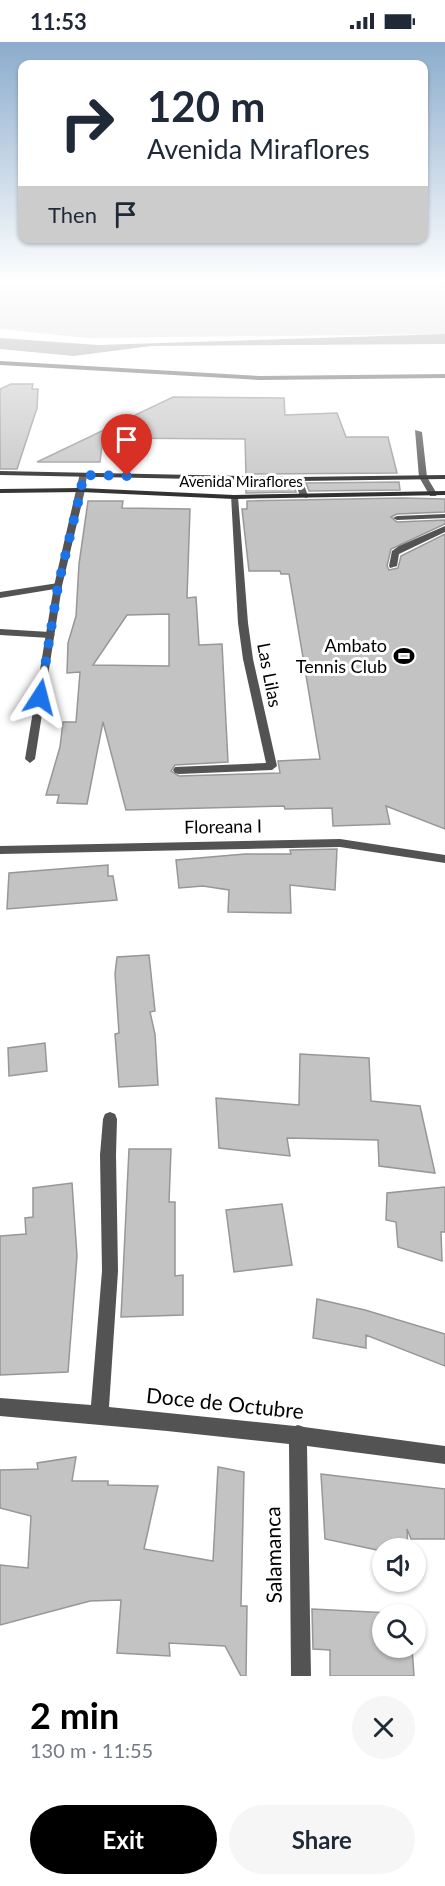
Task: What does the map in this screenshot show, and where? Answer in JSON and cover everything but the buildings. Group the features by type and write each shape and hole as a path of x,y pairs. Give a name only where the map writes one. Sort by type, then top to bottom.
{"main road":[{"name":"Avenida Miraflores","path":"0,472 298,479 445,477"},
{"path":"169,495 171,477"},
{"name":"Avenida Miraflores","path":"0,491 81,490 234,496 445,494"}],"street":[{"path":"0,363 260,378 445,376"},
{"path":"418,432 423,477 433,494"},
{"path":"30,759 58,586 83,475"},
{"path":"298,479 304,496"},
{"name":"Las Lilas","path":"179,770 272,766 244,632 234,496"},
{"path":"397,518 445,516"},
{"path":"393,566 395,553 402,548 445,529"},
{"path":"0,595 58,586"},
{"path":"0,632 50,635"},
{"name":"Floreana I","path":"0,850 340,843 445,859"},
{"path":"99,1414 110,1271 108,1155 110,1119"},
{"name":"Doce de Octubre","path":"0,1407 99,1414 298,1434 445,1455"},
{"name":"Salamanca","path":"298,1434 301,1676"}],"place":[{"name":"Ambato Tennis Club","path":"404,656"}],"route":[{"path":"40,697 58,586 83,475 127,476"}]}
